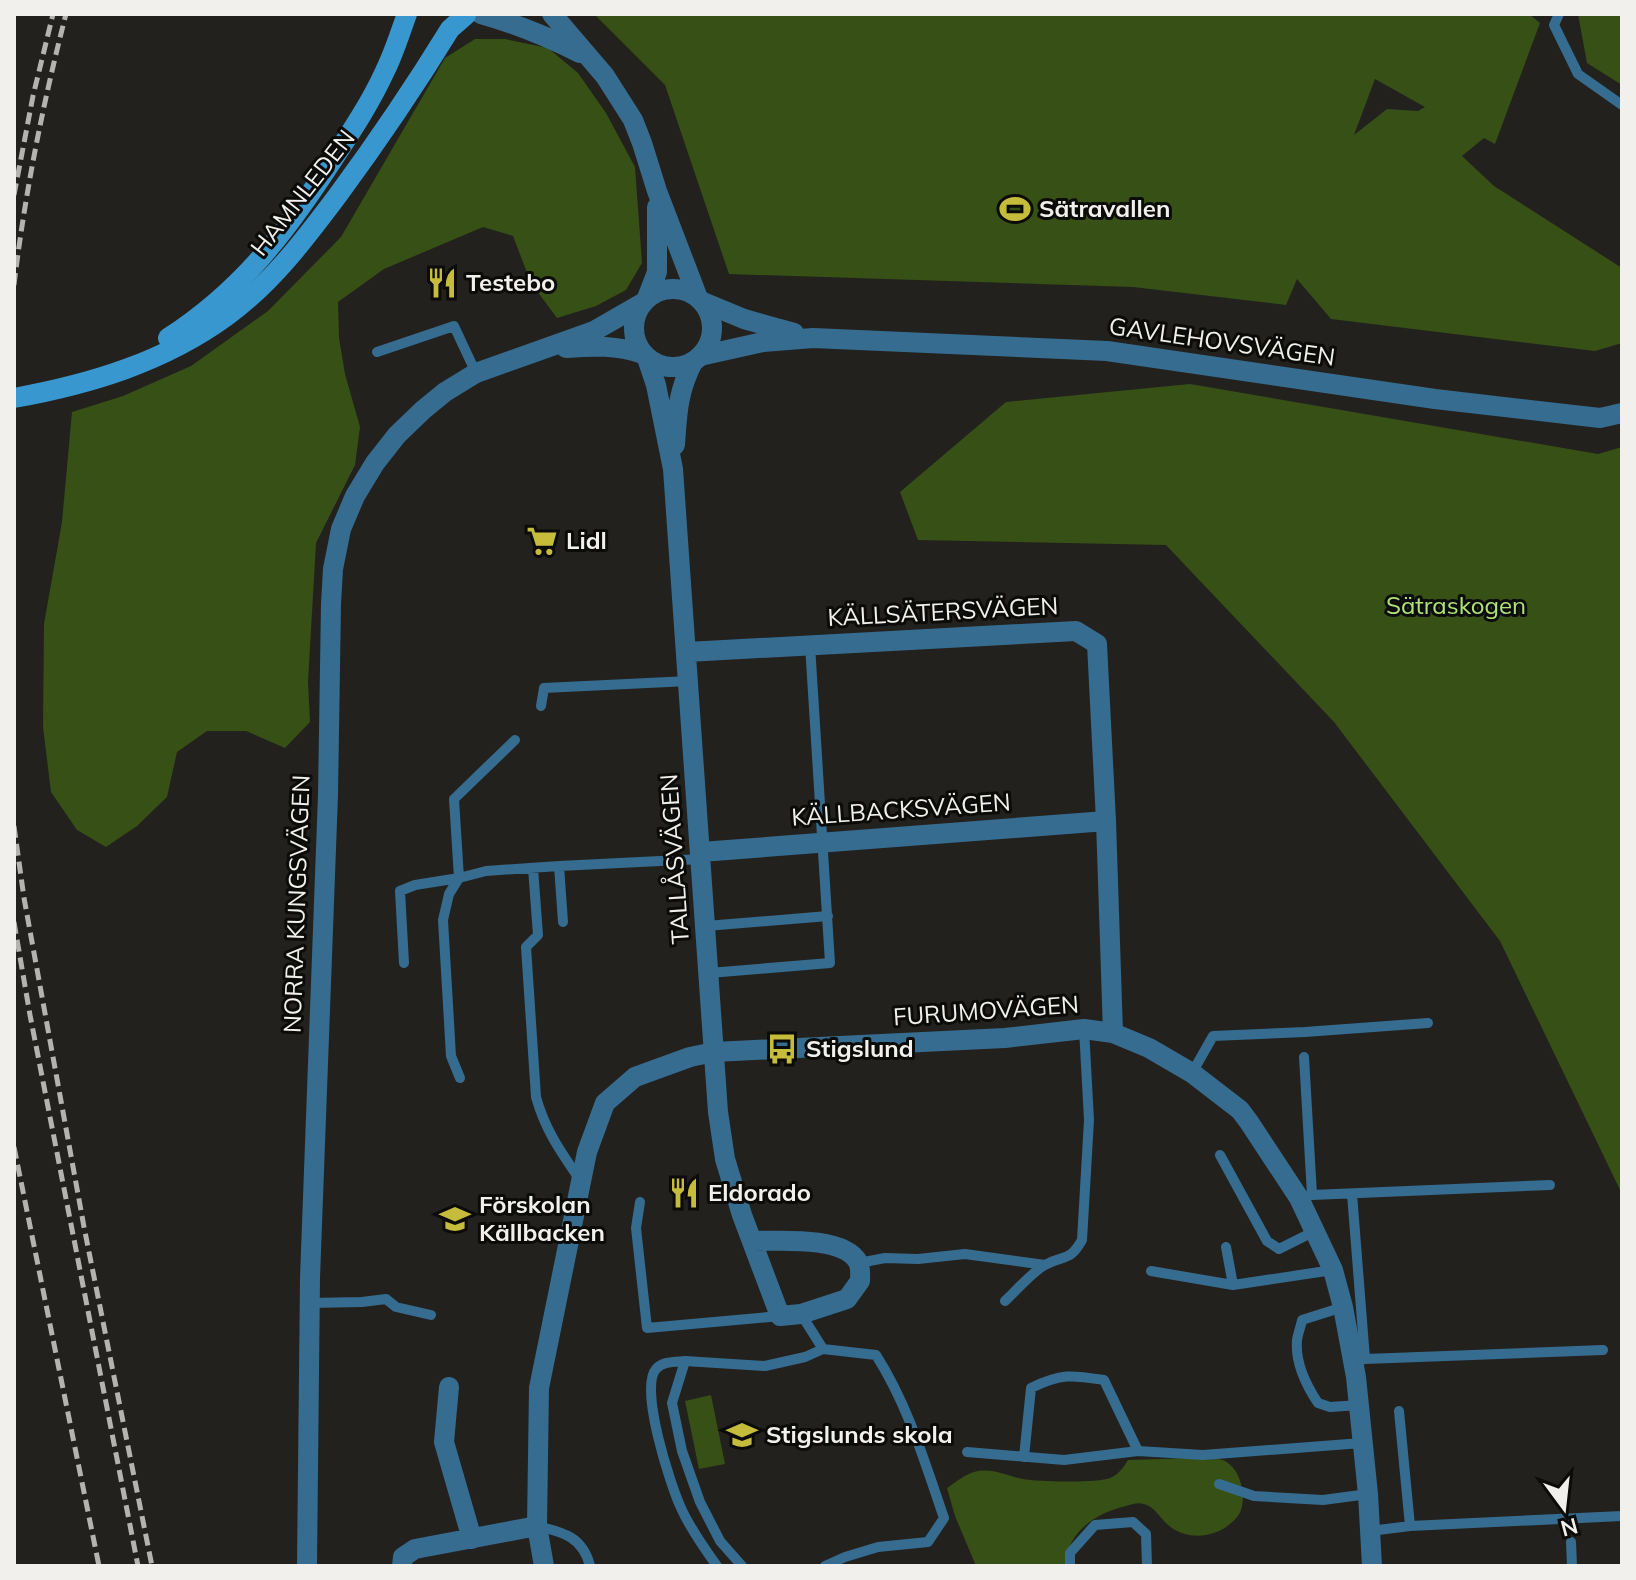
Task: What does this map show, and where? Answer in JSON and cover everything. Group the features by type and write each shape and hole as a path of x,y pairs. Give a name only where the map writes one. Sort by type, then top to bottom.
{"main road":[{"name":"HAMNLEDEN","path":"99,379 183,328 246,275 275,243 305,203 378,85 407,14"},
{"name":"HAMNLEDEN","path":"14,398 99,379 153,358 190,340 258,290 289,259 366,157 450,29 469,14"}],"street":[{"name":"TALLÅSVÄGEN","path":"469,14 515,23 591,59"},
{"name":"TALLÅSVÄGEN","path":"552,14 611,84 633,120 700,300 709,312 712,336 708,347 683,382 678,401 673,469"},
{"name":"TALLÅSVÄGEN","path":"657,191 657,272 635,316 633,329 636,343 645,356 656,385 673,469 718,1112 725,1159 742,1215 780,1316"},
{"path":"644,301 667,289 689,292 700,300"},
{"name":"GAVLEHOVSVÄGEN","path":"700,300 770,328 813,338"},
{"name":"NORRA KUNGSVÄGEN","path":"307,1566 310,1303 333,569 341,529 355,496 375,463 397,435 445,392 476,373 594,331 644,301"},
{"name":"GAVLEHOVSVÄGEN","path":"697,359 763,342 813,338 1107,351 1435,399 1600,418 1622,413"},
{"name":"NORRA KUNGSVÄGEN","path":"546,349 623,347 645,356"},
{"path":"645,356 669,367 682,366 697,359"},
{"name":"KÄLLSÄTERSVÄGEN","path":"687,652 1076,631 1097,644 1113,1033"},
{"name":"KÄLLBACKSVÄGEN","path":"701,855 822,841 1106,821"},
{"name":"FURUMOVÄGEN","path":"544,1566 537,1526 539,1388 587,1152 605,1103 635,1077 690,1057 714,1052 1005,1038 1084,1029 1113,1033 1149,1048 1192,1073 1240,1110 1305,1197 1315,1231 1333,1270 1359,1360 1359,1405 1372,1566"},
{"path":"753,1241 822,1242 848,1252 859,1263 860,1281 847,1299 801,1314 780,1316"},
{"path":"449,1387 444,1442 472,1539"},
{"path":"402,1566 403,1557 415,1549 537,1526"}],"lane":[{"path":"1559,14 1554,25 1578,74 1622,105"},
{"path":"377,352 454,326 476,373"},
{"path":"709,973 830,963 810,645"},
{"path":"541,706 544,688 689,681"},
{"path":"460,1078 451,1056 443,920 449,894 459,878 454,799 515,740"},
{"path":"404,963 400,891 415,885 486,871 701,855"},
{"path":"559,866 563,922"},
{"path":"533,868 538,935 526,947 536,1097 552,1139 581,1182"},
{"path":"706,926 828,916"},
{"path":"1192,1073 1213,1036 1428,1023"},
{"path":"1005,1301 1045,1265 1075,1253 1082,1240 1089,1120 1084,1029"},
{"path":"1304,1057 1305,1197 1550,1185"},
{"path":"1220,1155 1267,1241 1279,1249 1315,1231"},
{"path":"1352,1194 1359,1360 1603,1350"},
{"path":"640,1202 636,1228 647,1328 780,1316"},
{"path":"1226,1247 1233,1285"},
{"path":"859,1263 885,1258 918,1259 965,1254 1045,1265"},
{"path":"1151,1271 1233,1285 1333,1270"},
{"path":"310,1303 386,1299 396,1307 431,1315"},
{"path":"1343,1307 1302,1320 1297,1340 1299,1359 1302,1373 1318,1403 1330,1407 1359,1405"},
{"path":"801,1314 823,1349"},
{"path":"717,1566 681,1508 663,1457 651,1404 653,1374 658,1366 685,1361 765,1366 805,1357 823,1349 876,1355 890,1377 908,1419 944,1518 928,1542 878,1547 825,1566"},
{"path":"685,1361 672,1403 682,1451 700,1502 720,1541 742,1566"},
{"path":"1024,1457 1031,1388 1050,1379 1071,1375 1104,1380 1138,1451"},
{"path":"1399,1411 1410,1526"},
{"path":"967,1452 1064,1460 1138,1451 1203,1455 1362,1443"},
{"path":"1219,1484 1254,1496 1323,1500 1368,1494"},
{"path":"1370,1531 1410,1526 1622,1516"},
{"path":"1070,1566 1070,1553 1095,1525 1133,1522 1146,1534 1147,1566"},
{"path":"537,1526 565,1533 588,1556 590,1566"},
{"path":"1571,1542 1572,1566"}],"green space":[{"name":"Sätravallen","path":"594,14 1529,14 1540,23 1495,144 1484,138 1462,156 1494,186 1622,268 1622,343 1595,351 1331,319 1297,279 1286,305 1133,287 729,274 665,85","holes":["1375,79 1425,107 1418,111 1387,109 1354,135"]},
{"path":"1578,14 1622,14 1622,85 1587,63"},
{"path":"475,39 505,39 548,48 578,73 606,113 635,167 642,263 626,290 596,306 557,318 531,283 513,236 483,227 384,269 338,302 339,338 345,374 360,427 355,465 316,543 308,682 310,722 285,748 246,731 207,731 177,752 167,797 137,826 106,847 77,830 51,792 43,727 44,624 62,522 72,412 123,396 191,366 268,311 341,237 445,58"},
{"name":"Sätraskogen","path":"1190,384 1598,454 1622,447 1622,1194 1500,941 1334,722 1166,545 918,540 900,492 1006,402"},
{"path":"711,1395 725,1464 699,1469 685,1401"},
{"path":"1128,1460 1222,1460 1235,1470 1243,1497 1241,1510 1232,1523 1212,1534 1192,1535 1178,1532 1148,1505 1133,1504 1104,1514 1085,1526 1071,1543 1066,1566 976,1566 947,1488 967,1475 981,1471 1030,1480 1094,1481 1113,1476"}],"railway":[{"path":"14,195 53,14"},
{"path":"14,285 36,148 66,14"},
{"path":"14,826 24,898 84,1227 152,1566"},
{"path":"14,922 138,1566"},
{"path":"14,1147 99,1566"}],"place":[{"name":"Sätravallen","path":"1015,209"},
{"name":"Testebo","path":"442,283"},
{"name":"Lidl","path":"542,541"},
{"name":"Stigslund","path":"782,1049"},
{"name":"Eldorado","path":"684,1193"},
{"name":"Förskolan Källbacken","path":"455,1219"},
{"name":"Stigslunds skola","path":"742,1435"}]}
